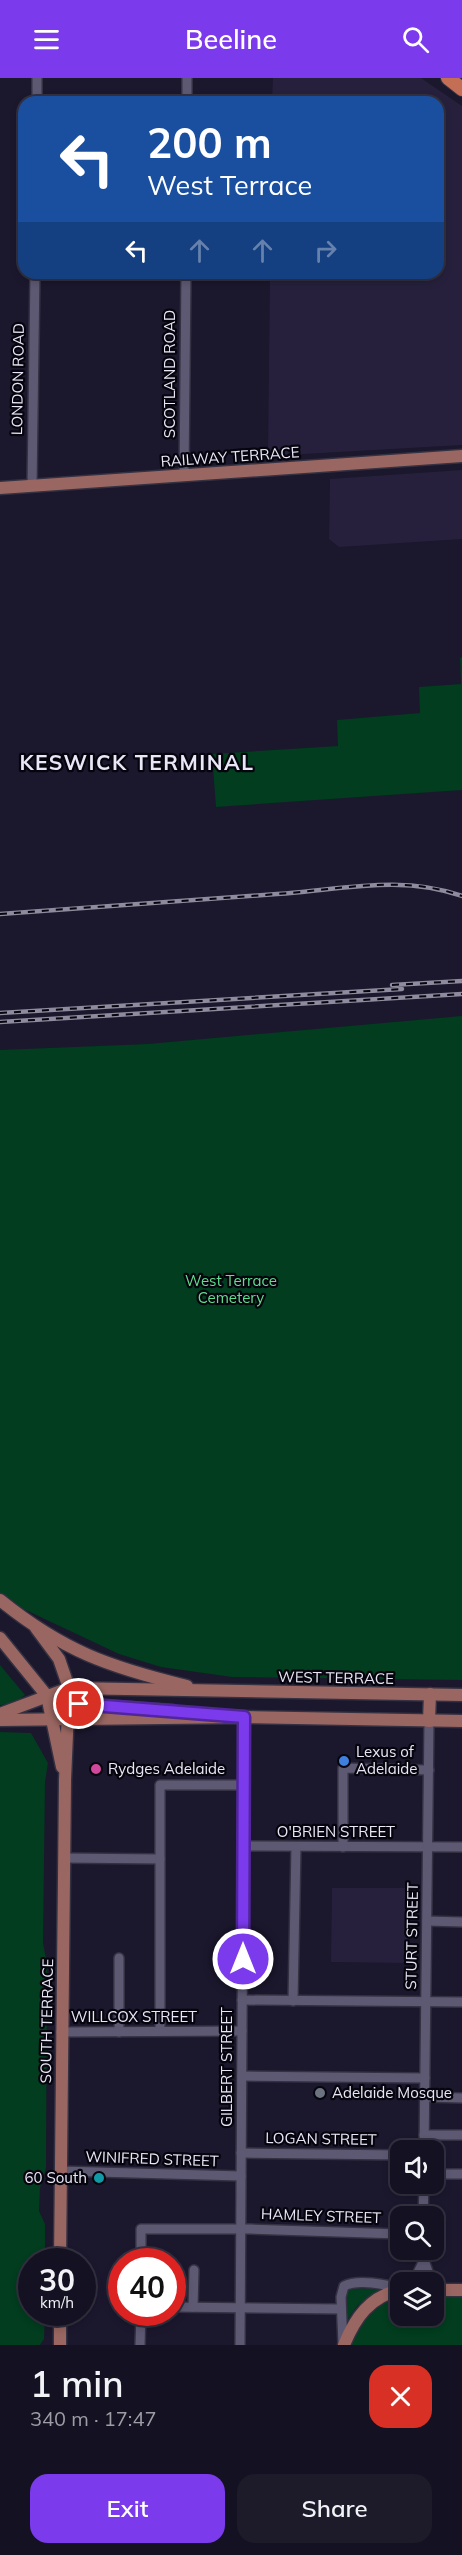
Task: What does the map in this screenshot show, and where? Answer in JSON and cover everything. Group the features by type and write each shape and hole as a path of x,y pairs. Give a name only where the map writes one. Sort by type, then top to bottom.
{"highway":[{"path":"448,78 462,89"}],"main road":[{"name":"RAILWAY TERRACE","path":"0,488 462,456"},
{"path":"0,1600 36,1628"},
{"name":"SOUTH TERRACE","path":"36,1628 60,1659 69,1688 65,1780 61,2032 60,2248"},
{"name":"WEST TERRACE","path":"36,1628 69,1647 108,1663 209,1692"},
{"path":"0,1638 47,1696 69,1704 244,1717"},
{"name":"WEST TERRACE","path":"0,1714 69,1688 462,1695"},
{"path":"429,1721 430,1694"},
{"name":"SOUTH TERRACE","path":"47,1696 65,1780"},
{"path":"0,1720 244,1717 462,1721"},
{"path":"28,1720 41,1729 57,1746"},
{"path":"444,2288 462,2290"},
{"path":"343,2345 352,2325 364,2309 382,2296 390,2293"},
{"path":"60,2326 60,2345"}],"street":[{"path":"37,78 37,96"},
{"path":"187,78 187,96"},
{"name":"LONDON ROAD","path":"32,486 35,279"},
{"name":"SCOTLAND ROAD","path":"184,475 186,279"},
{"name":"GILBERT STREET","path":"240,2345 244,1717"},
{"name":"STURT STREET","path":"424,2140 429,1721"},
{"path":"343,1847 343,1768 429,1770"},
{"path":"160,2031 160,1785 244,1785"},
{"name":"O'BRIEN STREET","path":"243,1846 462,1847"},
{"path":"294,2001 296,1847"},
{"path":"64,1858 160,1859"},
{"path":"427,1921 462,1922"},
{"path":"119,1958 120,2031"},
{"path":"242,2000 462,2002"},
{"name":"WILLCOX STREET","path":"61,2032 242,2031"},
{"path":"242,2076 425,2078"},
{"path":"425,2097 462,2098"},
{"path":"424,2135 462,2135"},
{"name":"LOGAN STREET","path":"241,2153 390,2155"},
{"name":"WINIFRED STREET","path":"61,2171 241,2176"},
{"path":"444,2174 462,2174"},
{"name":"HAMLEY STREET","path":"141,2248 141,2229 241,2229 390,2234"},
{"path":"193,2307 194,2270"},
{"path":"343,2345 341,2291 348,2284 390,2285"},
{"path":"186,2307 341,2309"},
{"path":"141,2326 141,2345"}],"shaded area":[{"path":"273,78 421,78 462,106 462,445 268,456 270,279 444,279 444,96 272,96"},
{"path":"462,470 462,539 339,547 329,539 330,479"},
{"path":"332,1888 409,1888 408,1963 331,1962"}],"green space":[{"path":"462,657 462,790 216,807 212,754 338,746 337,720 420,713 419,687 461,684 460,658"},
{"name":"West Terrace Cemetery","path":"462,1016 462,1680 232,1677 161,1667 119,1654 15,1605 0,1593 0,1050 148,1044"},
{"path":"0,1665 25,1695 12,1704 0,1705"},
{"path":"0,1732 31,1733 48,1763 45,1782 43,1943 47,1964 46,2168 40,2188 39,2211 45,2224 45,2248 18,2248 18,2326 44,2326 44,2339 40,2345 0,2345"},
{"path":"351,2288 380,2289 358,2305 345,2323 345,2294"},
{"path":"444,2294 462,2294 462,2345 350,2345 363,2320 382,2303 390,2299 390,2326 444,2326"}],"railway":[{"path":"0,914 370,885 416,886 439,889 462,896"},
{"path":"392,985 462,981"},
{"path":"0,1013 402,989"},
{"path":"0,1022 462,994"}],"place":[{"name":"Lexus of Adelaide","path":"344,1761"},
{"name":"Rydges Adelaide","path":"96,1769"},
{"name":"Adelaide Mosque","path":"320,2093"},
{"name":"60 South","path":"99,2178"}],"district":[{"name":"KESWICK TERMINAL","path":"137,763"}],"route":[{"path":"79,1704 244,1717 243,1959"}]}
